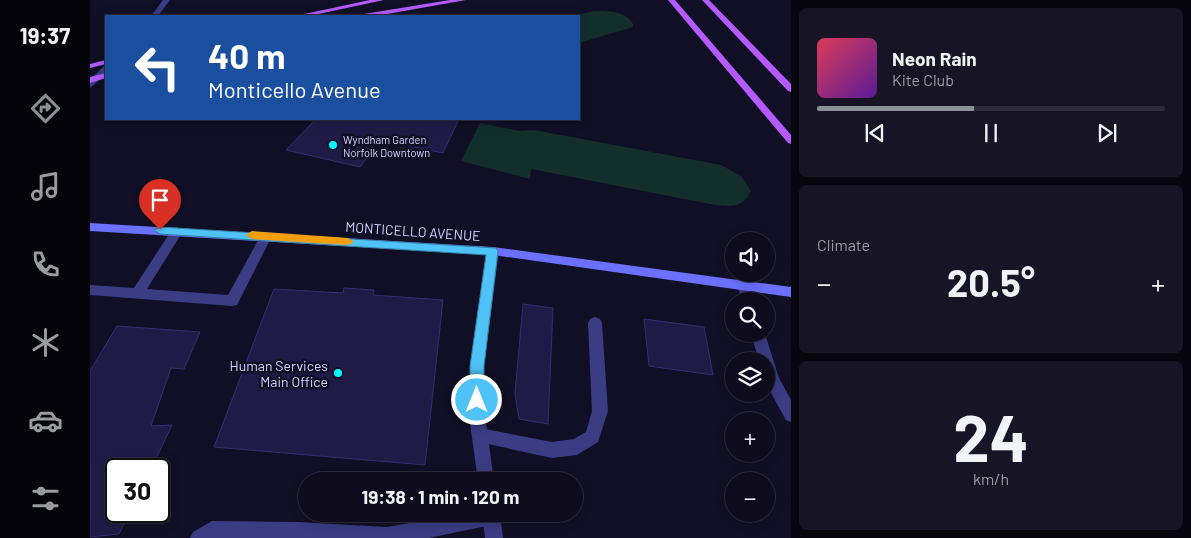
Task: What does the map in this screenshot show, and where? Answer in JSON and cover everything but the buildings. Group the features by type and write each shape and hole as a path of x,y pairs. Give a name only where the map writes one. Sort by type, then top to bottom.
{"main road":[{"path":"304,15 381,0"},
{"path":"370,15 463,0"},
{"path":"671,0 791,141"},
{"path":"705,0 791,90"},
{"path":"90,66 105,62"},
{"name":"MONTICELLO AVENUE","path":"90,227 266,236 492,251 791,292"}],"street":[{"path":"155,15 167,0"},
{"path":"90,85 98,77"},
{"path":"138,292 177,231"},
{"path":"90,290 138,292 232,301 266,236"},
{"path":"485,472 477,416 477,366 492,251"},
{"path":"744,285 746,292"},
{"path":"480,436 552,450 577,447 592,437 600,411 595,323"},
{"path":"775,386 791,415"},
{"path":"199,538 212,530 275,535 298,531 388,537 460,522"},
{"path":"492,522 494,538"}],"green space":[{"path":"594,11 610,11 625,16 633,24 633,27 580,43 580,15 576,15"},
{"path":"480,123 520,131 534,130 721,165 741,176 751,191 739,204 710,204 531,169 530,179 461,161"}],"slow traffic":[{"path":"252,235 348,242"}],"place":[{"name":"Wyndham Garden Norfolk Downtown","path":"333,145"},
{"name":"Human Services Main Office","path":"338,373"}],"route":[{"path":"160,230 492,251 477,366 477,400"}]}
